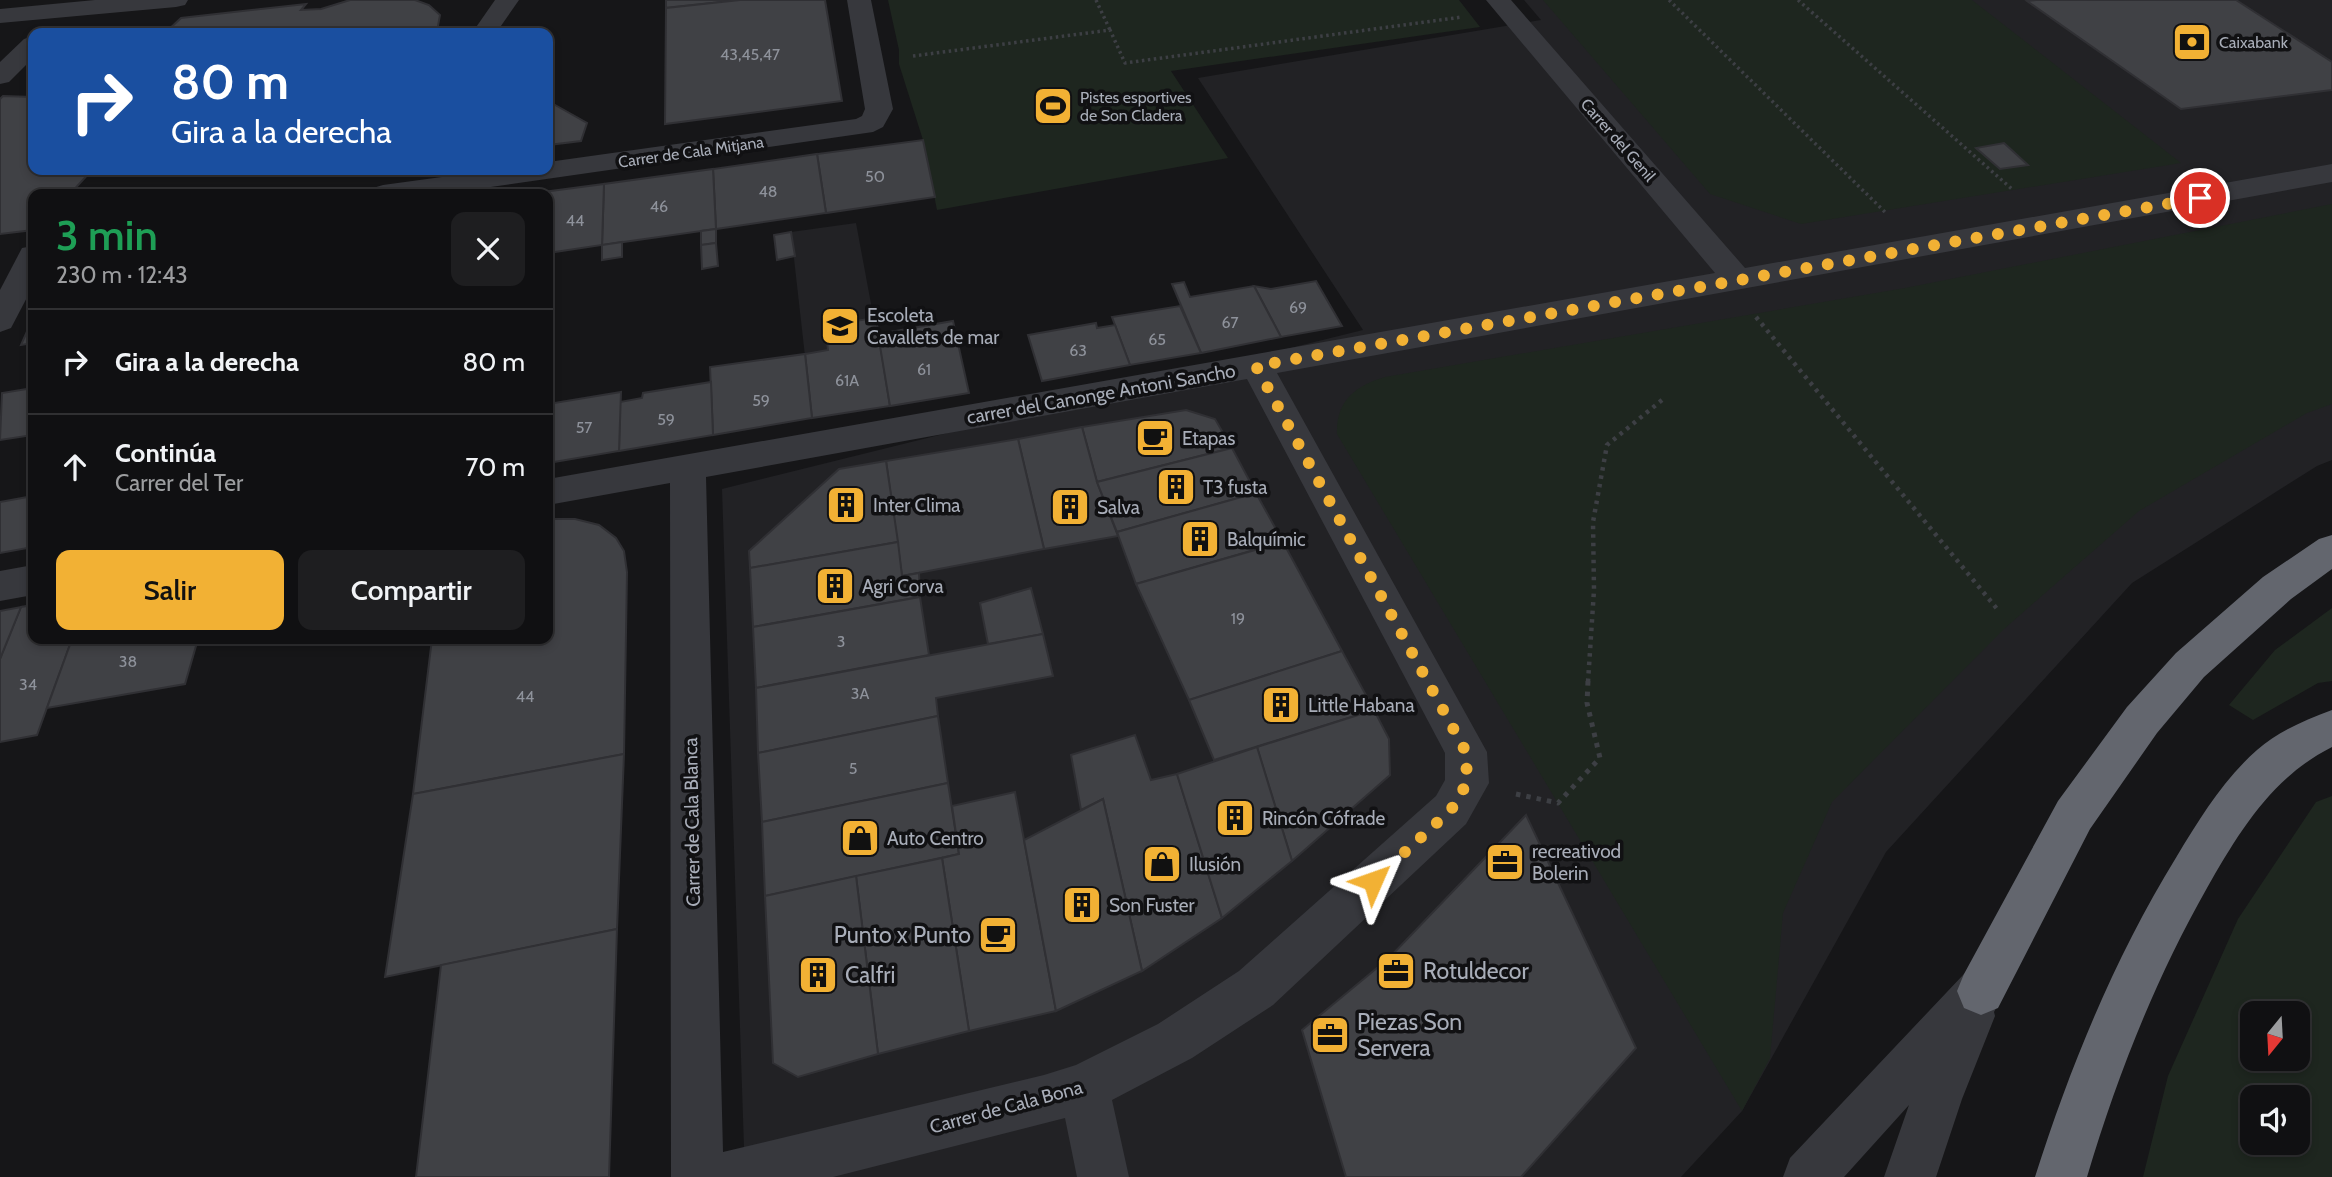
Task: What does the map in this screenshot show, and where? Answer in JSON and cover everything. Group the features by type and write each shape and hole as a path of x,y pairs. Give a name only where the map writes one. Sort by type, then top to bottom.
{"highway":[{"path":"1982,991 2074,816 2142,719 2190,665 2277,588 2332,549"},
{"path":"2061,1177 2109,1032 2160,923 2210,841 2245,791 2293,747 2332,728"}],"street":[{"path":"0,16 73,6 176,0"},
{"path":"487,28 507,0"},
{"name":"Carrer de Cala Mitjana","path":"553,170 858,128 873,121 878,115 859,0"},
{"name":"Carrer del Genil","path":"1503,5 1732,281"},
{"path":"49,28 73,6"},
{"path":"0,76 28,49"},
{"name":"carrer del Canonge Antoni Sancho","path":"553,491 2332,173"},
{"name":"Carrer de Cala Mitjana","path":"419,189 520,175"},
{"path":"0,249 28,246"},
{"path":"0,321 28,265"},
{"path":"1256,366 1466,752 1467,783"},
{"name":"Carrer de Cala Blanca","path":"688,467 697,1177"},
{"path":"0,586 28,581"},
{"name":"Carrer de Cala Bona","path":"726,1177 1044,1100 1084,1087 1175,1041 1256,988 1451,810 1467,783"},
{"path":"1808,1177 1982,991"},
{"path":"1910,1177 1937,1099 1982,991"},
{"path":"1084,1087 1103,1177"}],"path":[{"path":"1096,0 1125,63 1503,5"},
{"path":"1669,0 1919,248"},
{"path":"1798,0 2054,224"},
{"path":"870,62 1110,30"},
{"path":"1732,281 1998,610"},
{"path":"1467,783 1558,803 1600,758 1587,703 1594,590 1593,522 1607,444 1662,400"}],"shaded area":[{"name":"Pistes esportives de Son Cladera","path":"888,0 1459,0 1480,27 1171,71 1228,158 937,210 923,140 899,64 899,50"},
{"name":"Son Fuster","path":"1524,0 2332,0 2332,460 2317,466 2132,583 1886,852 1742,1111 1681,1177 745,1177 722,489 1363,330 1198,78 1541,20"},
{"path":"1543,0 1972,0 2181,163 1801,224 1710,194"},
{"path":"2332,204 2332,404 2307,413 2139,511 2004,629 1832,802 1783,913 1770,1058 1742,1111 1337,434 1340,412 1349,396 1365,385 1385,377 1905,288"},
{"name":"Escoleta Cavallets de mar","path":"856,223 890,406 812,418 791,232"},
{"path":"2332,608 2332,681 2318,683 2253,720 2229,705 2275,650"},
{"path":"2332,796 2332,1177 2143,1177 2168,1076 2238,919 2316,802"}],"building":[{"path":"350,0 415,0 429,5 440,15 438,28 170,28 181,18 306,4 301,10 321,9"},
{"path":"666,0 740,0 666,8"},
{"path":"740,0 825,0 842,101 665,124 666,8"},
{"path":"2236,0 2332,62 2332,90 2181,109 2027,1"},
{"path":"3,96 28,97 28,175 87,175 75,189 28,189 28,231 0,234 0,99"},
{"path":"553,104 587,123 581,141 553,144"},
{"path":"923,140 935,197 826,213 817,154"},
{"path":"2004,143 2028,165 2000,169 1976,148"},
{"path":"817,154 826,213 716,229 713,169"},
{"path":"713,169 716,229 602,245 604,184"},
{"path":"604,184 602,245 553,252 553,191"},
{"path":"716,229 716,243 701,245 701,231"},
{"path":"791,232 795,256 777,260 774,235"},
{"path":"622,242 622,257 602,260 602,245"},
{"path":"716,243 718,266 702,269 701,245"},
{"path":"1316,281 1342,326 1281,337 1254,286 1271,289"},
{"path":"1184,282 1190,297 1254,286 1281,337 1201,353 1172,284"},
{"path":"1180,306 1201,353 1130,365 1112,317"},
{"path":"876,318 890,406 812,418 805,354 828,350 825,325"},
{"path":"953,321 969,393 890,406 878,334"},
{"path":"1096,323 1097,328 1115,325 1130,365 1042,381 1028,335"},
{"path":"28,329 28,344 21,345"},
{"path":"805,354 812,418 713,435 710,367"},
{"path":"711,382 713,435 619,451 620,402 642,398 643,393"},
{"path":"28,389 28,436 0,440 2,393"},
{"path":"621,392 619,451 553,462 553,403"},
{"name":"Etapas","path":"1186,410 1215,419 1232,448 1097,482 1082,427"},
{"name":"Salva","path":"1082,427 1097,482 1118,536 1044,549 1018,439"},
{"path":"1018,439 1044,549 902,576 886,461"},
{"name":"T3 fusta","path":"1232,448 1256,493 1117,532 1097,482"},
{"name":"Inter Clima","path":"886,461 898,542 750,568 749,551 839,469"},
{"name":"Balquímic","path":"1256,493 1283,542 1136,584 1117,532"},
{"path":"28,497 28,548 0,553 0,502"},
{"path":"553,519 575,519 599,525 616,538 624,551 627,572 624,754 413,794 431,644 553,644"},
{"name":"Agri Corva","path":"898,542 902,576 919,573 920,597 753,627 750,568"},
{"path":"1283,542 1342,651 1189,700 1136,584"},
{"path":"1031,588 1043,634 988,644 980,603"},
{"path":"920,597 929,655 756,688 753,627"},
{"path":"28,606 28,644 70,644 37,735 0,742 0,659 21,607"},
{"path":"21,607 0,659 0,611"},
{"path":"1043,634 1053,676 936,698 938,716 758,753 756,688"},
{"path":"70,644 197,644 185,684 47,708"},
{"name":"Little Habana","path":"1342,651 1374,710 1214,760 1189,700"},
{"path":"1374,710 1389,739 1390,775 1292,861 1257,747"},
{"path":"938,716 948,783 762,822 758,753"},
{"name":"Ilusión","path":"1135,735 1151,780 1177,774 1222,918 1142,971 1103,799 1081,810 1071,755"},
{"name":"Rincón Cófrade","path":"1257,747 1292,861 1222,918 1177,774"},
{"path":"624,754 617,929 385,977 413,794"},
{"name":"Auto Centro","path":"948,783 959,854 765,896 762,822"},
{"name":"Punto x Punto","path":"1015,792 1056,1011 969,1031 942,858 959,854 952,806"},
{"name":"Son Fuster","path":"1103,799 1142,971 1056,1011 1024,840"},
{"path":"1526,815 1636,1048 1521,1177 1346,1177 1302,1030 1389,958"},
{"path":"942,858 969,1031 878,1054 856,876"},
{"name":"Calfri","path":"856,876 878,1054 798,1077 773,1063 765,896"},
{"path":"617,929 609,1177 416,1177 441,965"}],"place":[{"name":"Caixabank","path":"2192,42"},
{"name":"Pistes esportives de Son Cladera","path":"1053,106"},
{"name":"Escoleta Cavallets de mar","path":"840,326"},
{"name":"Etapas","path":"1155,438"},
{"name":"T3 fusta","path":"1176,487"},
{"name":"Inter Clima","path":"846,505"},
{"name":"Salva","path":"1070,507"},
{"name":"Balquímic","path":"1200,539"},
{"name":"Agri Corva","path":"835,586"},
{"name":"Little Habana","path":"1281,705"},
{"name":"Rincón Cófrade","path":"1235,818"},
{"name":"Auto Centro","path":"860,838"},
{"name":"recreativod Bolerin","path":"1505,862"},
{"name":"Ilusión","path":"1162,864"},
{"name":"Son Fuster","path":"1082,905"},
{"name":"Punto x Punto","path":"998,935"},
{"name":"Rotuldecor","path":"1396,971"},
{"name":"Calfri","path":"818,975"},
{"name":"Piezas Son Servera","path":"1330,1035"}],"route":[{"path":"1373,881 1451,810 1467,783 1466,752 1256,366 2200,198"}]}
